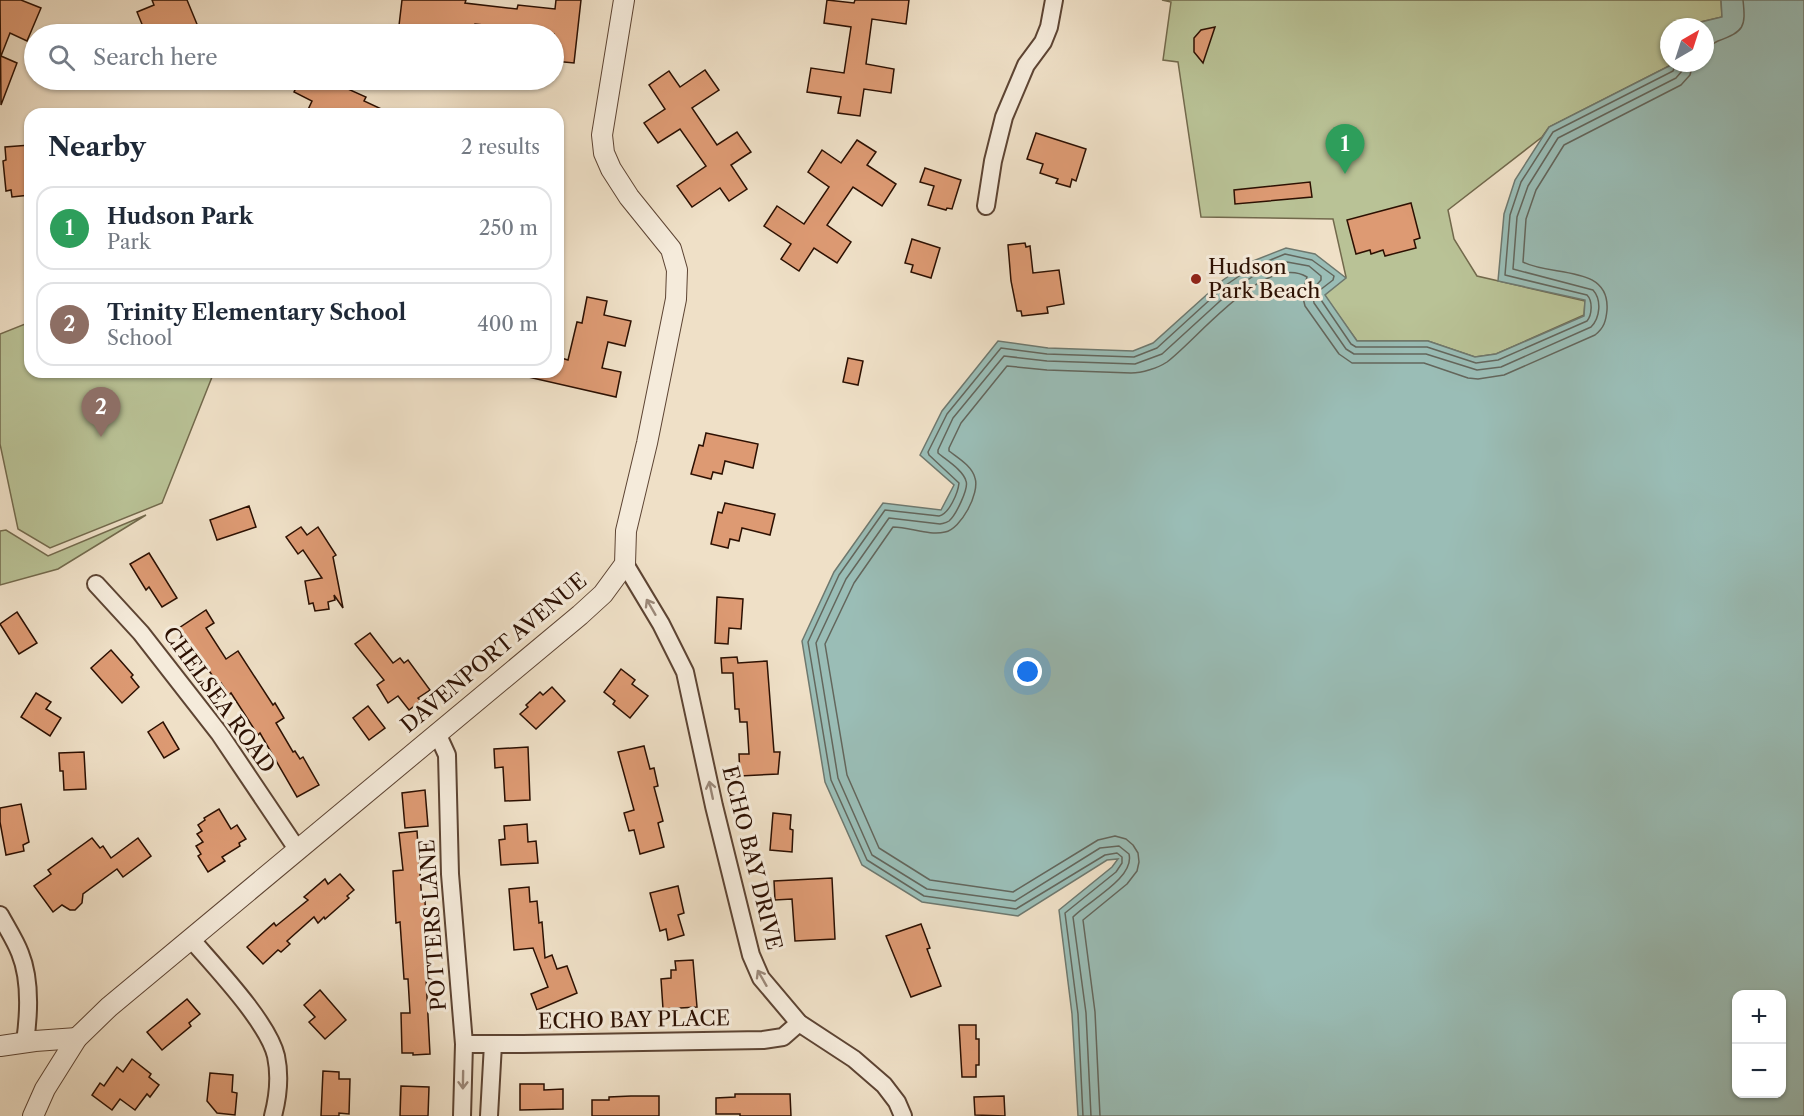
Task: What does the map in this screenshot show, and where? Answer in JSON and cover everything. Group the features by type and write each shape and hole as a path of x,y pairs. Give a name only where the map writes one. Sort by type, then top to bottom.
{"street":[{"path":"624,0 602,135 604,153 611,170 629,196 671,249 677,270 676,299 647,443 626,531 625,564"},
{"path":"986,206 993,161 1004,117 1026,64 1043,42 1049,27 1054,0"},
{"name":"DAVENPORT AVENUE","path":"33,1116 45,1089 77,1038 109,1007 595,601 603,594 625,564"},
{"name":"ECHO BAY DRIVE","path":"625,564 661,624 685,672 714,806 751,955 761,978 799,1023 854,1059 884,1086 897,1101 903,1116"},
{"name":"CHELSEA ROAD","path":"96,584 141,633 219,733 297,849"},
{"name":"POTTERS LANE","path":"436,733 447,755 450,874 464,1044 462,1116"},
{"path":"0,915 20,952 26,972 25,1042"},
{"path":"191,939 267,1034 276,1056 278,1087 273,1116"},
{"name":"ECHO BAY PLACE","path":"464,1044 763,1040 783,1037 799,1023"},
{"path":"0,1046 77,1038"},
{"path":"489,1116 493,1044"}],"green space":[{"path":"1162,0 1721,0 1722,17 1660,18 1660,71 1549,127 1542,137 1448,210 1454,239 1477,276 1585,301 1584,315 1496,354 1475,357 1428,341 1357,341 1324,295 1346,277 1333,219 1201,217 1178,62 1163,60 1171,2"},
{"path":"24,324 24,378 212,378 162,503 50,548 18,529 0,444 0,334"},
{"path":"146,515 58,569 0,585 0,531 6,530 48,556"}],"water":[{"path":"1721,0 1804,0 1804,1116 1078,1116 1072,1014 1059,910 1112,867 1118,859 1107,860 1018,916 922,902 862,865 825,782 802,641 834,572 883,503 941,510 954,485 920,455 942,411 998,341 1048,348 1133,351 1153,343 1223,280 1248,263 1286,248 1315,254 1346,278 1325,295 1357,341 1428,341 1475,357 1496,354 1584,316 1585,300 1498,281 1504,214 1515,180 1549,127 1660,71 1714,72 1714,19 1722,17"}],"building":[{"path":"0,0 21,0 41,8 34,24 24,24 24,40 10,33 1,56 17,63 1,105"},
{"path":"152,0 187,0 197,24 142,24 137,12 154,5"},
{"path":"402,0 466,0 465,3 517,9 518,5 555,9 556,0 581,0 574,63 564,62 564,24 399,24"},
{"path":"827,0 854,3 855,0 909,0 906,24 872,19 866,64 894,69 891,93 864,89 860,116 838,113 841,97 807,92 811,68 844,73 851,27 824,23"},
{"path":"1215,27 1203,63 1194,52 1194,38 1201,30"},
{"path":"705,70 719,90 692,108 717,145 737,132 751,152 731,165 747,189 729,201 720,188 692,207 677,186 706,166 680,129 658,143 644,123 665,109 649,85 669,71 680,87"},
{"path":"295,90 350,90 366,97 364,101 379,108 309,108 312,101 294,92"},
{"path":"1036,133 1086,149 1076,181 1072,179 1070,187 1056,183 1058,179 1040,173 1043,164 1027,159"},
{"path":"857,140 876,152 867,165 896,184 882,206 853,187 827,225 851,242 837,263 814,248 799,271 781,259 791,244 764,226 777,206 804,224 829,187 808,172 822,150 841,163"},
{"path":"24,145 24,196 12,197 11,190 6,191 3,161 6,160 5,147"},
{"path":"925,168 961,180 952,209 947,208 946,210 928,205 934,186 920,182"},
{"path":"1310,182 1312,197 1235,204 1234,190"},
{"path":"1411,203 1420,238 1414,240 1416,248 1385,256 1383,250 1371,254 1370,250 1356,254 1347,220"},
{"path":"912,239 940,248 931,278 911,272 913,265 905,263"},
{"path":"1025,243 1026,247 1030,246 1033,273 1059,270 1064,304 1047,307 1048,313 1022,316 1021,311 1017,311 1011,281 1008,245"},
{"path":"587,297 607,301 604,315 631,321 625,346 608,342 602,368 621,372 616,397 532,378 564,378 564,359 568,360 577,322 582,323"},
{"path":"848,358 863,361 858,385 843,382"},
{"path":"706,433 758,444 753,468 725,461 722,474 713,472 711,479 691,474 699,445 703,446"},
{"path":"725,503 775,514 770,535 742,528 739,541 730,539 728,548 711,544 718,512 722,513"},
{"path":"249,506 256,527 217,540 210,520"},
{"path":"301,527 307,535 318,527 336,555 333,557 343,608 334,595 335,600 328,602 329,609 315,611 313,603 309,604 305,581 322,578 303,550 298,554 286,537"},
{"path":"149,553 177,598 162,607 149,587 146,590 130,564"},
{"path":"717,597 743,599 741,629 729,628 728,644 715,643"},
{"path":"206,610 214,623 206,628 226,659 238,651 284,718 276,723 293,752 295,751 300,759 303,757 319,785 297,797 260,733 258,735 231,693 229,695 221,683 219,685 179,628"},
{"path":"17,612 37,643 19,654 0,624"},
{"path":"370,633 393,663 400,658 404,663 408,660 430,690 418,698 421,701 409,710 398,696 388,703 377,685 384,680 355,644"},
{"path":"111,650 133,675 131,677 139,687 122,703 91,668"},
{"path":"737,657 738,663 767,661 774,752 780,752 778,774 740,776 739,754 749,754 747,722 740,722 739,709 735,709 733,673 722,673 721,658"},
{"path":"621,669 635,680 632,684 648,696 630,718 613,704 615,701 604,692"},
{"path":"552,687 565,701 536,729 520,714 540,692 543,695"},
{"path":"36,693 51,702 46,709 61,718 50,736 21,717"},
{"path":"368,706 385,728 369,740 353,718"},
{"path":"163,722 179,749 164,758 148,732"},
{"path":"644,746 650,769 654,768 658,786 654,787 663,821 658,823 664,847 640,854 634,830 629,831 624,813 634,810 618,752"},
{"path":"528,747 530,800 505,801 503,767 495,768 494,749"},
{"path":"84,752 86,789 64,790 59,753"},
{"path":"425,790 428,826 405,828 402,793"},
{"path":"21,804 29,842 23,845 24,851 6,855 0,808"},
{"path":"219,809 231,829 237,825 246,839 239,843 240,846 222,857 225,861 208,872 198,856 201,854 196,846 203,842 197,834 202,831 198,825 205,820 204,818"},
{"path":"773,813 791,815 792,852 770,850"},
{"path":"527,824 528,842 536,841 538,863 501,865 499,840 505,839 504,826"},
{"path":"417,831 422,902 425,901 430,978 426,978 430,1054 413,1055 413,1053 402,1053 401,1013 410,1013 408,979 404,979 400,922 396,923 393,871 403,870 399,833"},
{"path":"92,838 100,848 103,846 111,858 138,838 151,856 123,877 117,869 83,894 82,903 75,910 62,905 53,912 34,886 51,874 48,870"},
{"path":"340,874 354,890 347,896 349,898 318,923 314,917 287,941 290,944 281,952 278,950 263,964 247,947 274,923 276,926 308,900 304,897 325,879 328,884"},
{"path":"832,878 835,939 795,941 792,899 775,900 774,881"},
{"path":"678,886 684,913 678,915 684,935 668,940 666,929 660,931 650,893"},
{"path":"529,887 530,902 537,901 539,923 542,922 545,958 552,955 557,969 567,966 577,993 537,1010 531,994 548,987 533,948 514,950 509,889"},
{"path":"921,924 930,948 927,949 941,986 911,997 886,936"},
{"path":"693,960 697,1007 663,1009 661,979 671,978 671,970 676,970 675,961"},
{"path":"320,990 346,1020 325,1039 309,1022 315,1017 304,1005"},
{"path":"187,999 200,1014 189,1023 191,1026 162,1050 147,1032"},
{"path":"959,1025 976,1025 976,1039 979,1039 979,1065 976,1065 976,1077 962,1077"},
{"path":"132,1059 151,1074 149,1077 159,1085 150,1097 147,1094 135,1110 120,1099 112,1110 92,1095 100,1083 104,1086 117,1067 123,1072"},
{"path":"323,1071 339,1072 339,1079 350,1079 349,1114 321,1116"},
{"path":"210,1073 233,1075 232,1092 237,1093 235,1115 217,1113 207,1101"},
{"path":"520,1084 544,1084 544,1090 563,1089 563,1109 520,1110"},
{"path":"401,1086 429,1087 428,1116 400,1116"},
{"path":"735,1094 790,1094 791,1116 716,1114 716,1098 735,1097"},
{"path":"659,1096 659,1116 592,1116 592,1100"},
{"path":"1004,1096 1005,1116 975,1115 974,1097"}],"place":[{"name":"Hudson Park","path":"1345,174"},
{"name":"Hudson Park Beach","path":"1196,279"},
{"name":"Trinity Elementary School","path":"101,437"}]}
